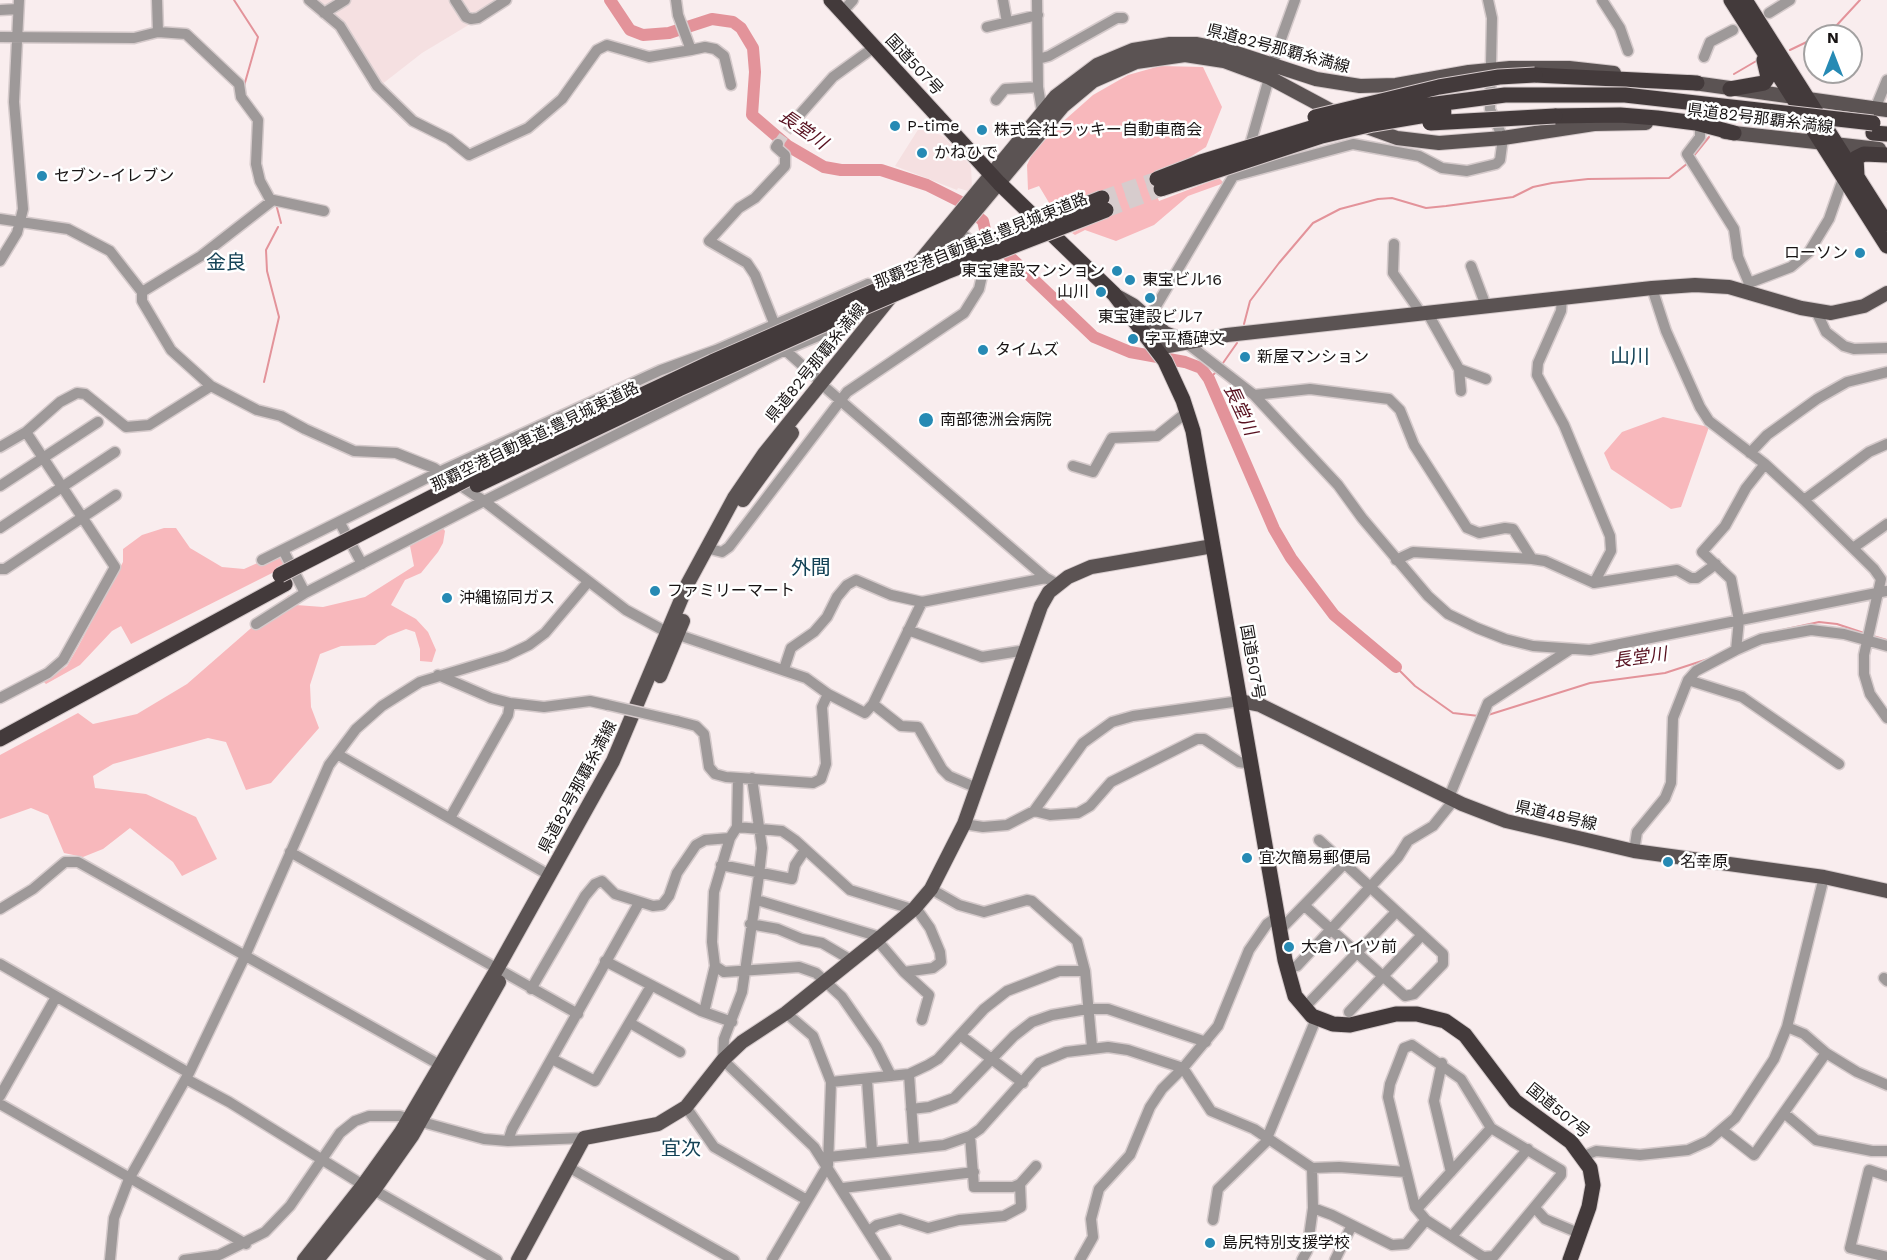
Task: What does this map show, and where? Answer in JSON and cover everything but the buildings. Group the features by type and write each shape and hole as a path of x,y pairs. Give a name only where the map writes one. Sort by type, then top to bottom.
{"highway":[{"name":"国道507号","path":"831,0 996,179 1114,294 1157,348 1171,372 1187,412 1213,546 1287,969 1295,996 1316,1019 1350,1025 1407,1014 1428,1016 1445,1022 1473,1043 1515,1101 1566,1137 1584,1156 1592,1172 1593,1185 1581,1234 1570,1260"},
{"path":"1731,0 1793,98 1830,144 1850,176 1887,246"},
{"path":"1745,0 1810,100 1830,144"},
{"path":"1730,89 1758,85 1768,80 1768,71 1759,45"},
{"path":"1203,167 1281,127 1363,104 1481,80 1535,75 1697,83"},
{"path":"1159,184 1321,125 1383,111 1505,95 1625,95 1817,121 1887,134"},
{"path":"1203,167 1392,128 1464,120 1620,115 1696,123 1734,133"},
{"path":"1817,121 1887,124"},
{"path":"1850,176 1856,158 1864,154 1887,155"},
{"path":"1850,176 1887,224"},
{"name":"那覇空港自動車道;豊見城東道路","path":"0,728 282,580 501,461 712,362 926,269 1104,204"},
{"name":"那覇空港自動車道;豊見城東道路","path":"0,739 282,580"}],"main road":[{"name":"県道82号那覇糸満線","path":"996,179 1042,111 1085,72 1122,53 1148,46 1197,44 1227,50 1272,72 1351,121 1397,138 1438,143 1503,138 1594,124 1646,123 1887,150"},
{"name":"県道82号那覇糸満線","path":"304,1260 369,1188 394,1141 415,1119 440,1065 501,971 549,875 613,761 710,549 748,492 824,386 977,201 1063,106 1093,81 1114,70 1163,56 1185,55 1360,86 1396,85 1490,70 1569,68 1697,83 1881,109"},
{"path":"1157,348 1184,341 1652,288 1748,286 1816,312 1846,312 1864,306 1887,293"},
{"path":"1114,294 1149,318 1165,333 1184,341"},
{"path":"518,1260 570,1168 584,1138 658,1124 686,1107 723,1060 742,1042 786,1013 879,939 914,909 931,889 964,824 1051,581 1091,567 1213,546"},
{"name":"県道82号那覇糸満線","path":"317,1260 415,1119 621,764 673,633"},
{"name":"県道48号線","path":"1240,701 1263,706 1452,798 1506,821 1634,851 1824,877 1887,891"}],"street":[{"path":"157,0 158,32"},
{"path":"309,0 340,26 377,86 413,121 449,139 469,155 528,128 562,99 597,50 607,45 649,57 705,47 715,49 724,56 731,85"},
{"path":"324,13 345,0"},
{"path":"454,0 466,17 471,19 478,18 506,0"},
{"path":"676,0 678,15 691,50"},
{"path":"842,12 853,0"},
{"path":"1003,0 1007,22"},
{"path":"1037,0 1038,87 1042,111"},
{"path":"1149,318 1248,153 1295,0"},
{"path":"1234,176 1353,144 1419,156 1442,168 1467,171 1480,170 1500,160 1503,138 1490,109 1492,18 1488,0"},
{"path":"1602,0 1620,28 1628,51"},
{"path":"1769,13 1790,0"},
{"path":"0,10 18,4 14,111 22,209 20,224 12,244 1,258"},
{"path":"987,27 1038,15"},
{"path":"1038,59 1049,56 1117,18 1123,18"},
{"path":"1704,57 1710,42 1733,30"},
{"path":"0,37 134,38 158,32 186,34 239,84 241,97 258,120 256,164 260,181 273,200 324,211"},
{"path":"795,120 833,77 873,48"},
{"path":"1881,109 1887,80"},
{"path":"996,99 1005,89 1038,87"},
{"path":"1700,129 1700,137 1687,154 1734,230 1738,257 1748,286 1791,267 1809,252 1829,219 1850,176"},
{"path":"778,144 776,147 785,155 785,166 755,198 739,208 709,241 725,253 747,263 755,275 785,350 839,400 1051,581"},
{"path":"142,296 201,256 273,200"},
{"path":"0,219 20,224 68,229 108,250 142,296 171,350 210,386 257,410 281,416 354,451 396,453 440,472 484,501 626,610 673,633 806,678 828,694 865,713 873,704 922,602"},
{"path":"710,549 722,552 729,547 839,400 956,319 970,304 979,289 984,267 975,245 960,224"},
{"path":"1394,244 1393,273 1424,313 1460,369 1461,391"},
{"path":"1471,266 1486,306"},
{"path":"256,624 305,593 484,501 785,350 852,322 868,284 716,350 661,370 440,472 262,560"},
{"path":"1652,288 1666,332 1700,407 1709,421 1765,464 1884,576 1883,592 1868,639 1864,674 1870,694 1887,718"},
{"path":"1562,298 1561,311 1538,363 1538,375 1564,425 1610,536 1611,551 1594,583"},
{"path":"1816,312 1826,332 1844,346 1854,349 1887,348"},
{"path":"1184,341 1254,395 1338,485 1396,560 1428,596 1448,614 1477,628 1533,646 1570,650 1619,645 1883,592"},
{"path":"1460,369 1486,379"},
{"path":"1750,453 1767,435 1817,399 1847,382 1887,372"},
{"path":"0,447 26,432 60,402 77,393 86,394 126,427 149,425 210,386"},
{"path":"1254,395 1310,389 1389,399 1400,410 1414,445 1467,528 1479,533 1505,528 1513,530 1532,559"},
{"path":"1073,466 1093,472 1113,438 1154,437 1187,412"},
{"path":"0,486 98,422"},
{"path":"0,699 48,673 63,660 115,567 83,515 26,432"},
{"path":"1804,500 1869,452 1887,444"},
{"path":"0,528 64,488 115,452"},
{"path":"1736,650 1739,620 1731,579 1702,552 1725,526 1746,488 1765,464"},
{"path":"0,569 5,569 116,495"},
{"path":"340,523 362,564"},
{"path":"1853,548 1887,524"},
{"path":"283,550 305,593"},
{"path":"1396,560 1413,552 1532,559 1545,561 1594,583 1677,570 1691,578 1697,578 1716,564"},
{"path":"784,669 791,648 814,632 827,617 837,597 847,585 856,580 891,595 922,602 1051,581"},
{"path":"110,1260 114,1218 129,1179 188,1076 245,956 329,765 356,729 382,706 420,682 506,656 529,645 545,633 588,582"},
{"path":"908,630 982,657 1026,650"},
{"path":"1634,851 1636,832 1665,798 1671,783 1673,718 1688,680 1696,671 1761,639 1793,632 1831,631 1868,639 1887,646"},
{"path":"1287,969 1297,966 1398,857 1408,841 1433,826 1452,798 1488,702 1570,650"},
{"path":"438,675 491,698 510,703 544,707 590,701 696,726 704,734 709,768 715,774 738,778 813,783 821,779 826,764 822,707 828,694"},
{"path":"1688,680 1742,697 1839,764"},
{"path":"964,824 983,827 1007,825 1034,811 1083,743 1113,722 1133,716 1240,701"},
{"path":"450,818 508,715 510,703"},
{"path":"873,704 901,726 918,727 942,769 950,776 977,788"},
{"path":"1034,811 1046,815 1078,813 1090,806 1111,782 1197,739 1204,739 1239,762 1252,764"},
{"path":"337,754 549,875"},
{"path":"704,1012 715,966 712,909 721,865 730,838 737,827 738,778"},
{"path":"752,778 762,848 757,900 750,924 742,992 722,1046 723,1060 828,1161 886,1260"},
{"path":"737,827 782,831 850,890 914,909 930,928 940,952 941,962 933,968 904,972"},
{"path":"531,989 585,896 595,884 602,881 615,894 639,903 662,905 669,896 677,873 696,845 705,840 730,838"},
{"path":"1306,906 1405,996 1414,994 1443,963 1443,954 1319,840"},
{"path":"721,865 792,879 795,865 805,850"},
{"path":"291,852 578,1014"},
{"path":"0,909 33,889 65,862 78,862 440,1065"},
{"path":"1080,1260 1094,1237 1091,1219 1099,1190 1130,1155 1150,1107 1162,1089 1218,1026 1249,950 1267,924 1279,923 1306,906 1344,864"},
{"path":"1584,1156 1596,1150 1640,1155 1688,1150 1708,1141 1735,1118 1774,1059 1787,1027 1824,877"},
{"path":"931,889 959,905 984,912 1027,900 1032,901 1077,941 1085,971 1092,1047"},
{"path":"757,900 879,939 904,972 929,995 922,1020"},
{"path":"508,1141 639,903"},
{"path":"1304,1008 1396,912"},
{"path":"750,924 778,929 822,944 851,960"},
{"path":"1349,1012 1422,935"},
{"path":"605,962 704,1012 732,1022"},
{"path":"0,964 188,1076 320,1160 497,1260"},
{"path":"715,966 724,972 799,967 816,973 842,996 876,1046 891,1076"},
{"path":"831,1082 909,1074 938,1059 984,1009 1007,991 1059,972 1085,971"},
{"path":"552,1059 595,1081 651,986"},
{"path":"0,1096 56,997"},
{"path":"911,1109 929,1107 954,1098 1014,1036 1032,1022 1088,1009 1118,1011 1206,1042"},
{"path":"772,1260 828,1161 831,1082 813,1036 786,1013"},
{"path":"1213,1220 1218,1189 1265,1143 1316,1019"},
{"path":"630,1023 681,1052"},
{"path":"1787,1027 1804,1034 1827,1053 1857,1072 1887,1086"},
{"path":"960,1035 1023,1083"},
{"path":"1412,1044 1461,1078 1491,1128 1561,1170 1561,1175 1494,1256 1483,1257 1426,1220 1417,1209 1388,1097 1390,1084 1404,1048 1412,1044"},
{"path":"828,1161 872,1151 944,1144 970,1136 980,1129 1039,1063 1051,1056 1092,1047 1128,1050 1183,1068 1211,1111 1268,1137 1312,1168 1339,1167 1406,1172"},
{"path":"1722,1130 1754,1155 1827,1053"},
{"path":"1442,1063 1434,1101 1451,1172"},
{"path":"909,1074 914,1147"},
{"path":"867,1080 872,1151"},
{"path":"0,1104 246,1244"},
{"path":"686,1107 714,1147 807,1200"},
{"path":"1784,1113 1816,1140 1872,1151 1887,1151"},
{"path":"377,1115 391,1121 395,1128 394,1141"},
{"path":"184,1260 219,1256 246,1244 279,1220 320,1160 348,1126 377,1115 415,1119 484,1139 508,1141 584,1138"},
{"path":"1417,1209 1491,1128"},
{"path":"970,1136 974,1187 1013,1187 1020,1184 1036,1166"},
{"path":"1452,1236 1528,1149"},
{"path":"570,1168 734,1260"},
{"path":"1302,1260 1307,1251 1313,1208 1312,1168"},
{"path":"1887,1176 1869,1170 1850,1248 1887,1257"},
{"path":"843,1188 974,1172"},
{"path":"869,1231 877,1225 900,1219 928,1228 959,1220 1005,1216 1021,1207 1020,1184"},
{"path":"1313,1208 1392,1245 1406,1244 1426,1220"},
{"path":"1535,1208 1545,1219 1581,1234"},
{"path":"1335,1260 1352,1225"}],"shaded area":[{"path":"315,0 510,0 422,53 381,85"},
{"path":"1160,66 1203,67 1222,107 1206,147 1181,163 1149,175 1159,201 1219,178 1224,183 1188,196 1154,225 1116,241 1085,230 1075,235 1072,233 1110,215 1054,211 1039,186 1028,190 1027,165 1032,154 1058,126 1093,95 1128,75"},
{"path":"921,125 944,137 971,166 972,187 968,191 958,188 957,190 895,166"},
{"path":"1663,417 1709,427 1681,507 1671,509 1611,469 1604,453 1622,432"},
{"path":"442,527 445,531 443,543 438,552 421,573 405,580 391,605 416,619 428,632 436,650 432,662 420,661 420,649 415,632 406,629 388,636 375,645 341,646 320,654 310,685 311,707 319,728 271,783 246,790 226,742 208,738 113,764 93,776 95,788 146,794 196,817 217,859 182,876 173,862 130,828 103,849 83,857 64,853 48,815 31,808 0,819 0,755 78,713 93,724 137,714 187,684 289,595 296,605 323,607 365,597 414,566 410,546"},
{"path":"164,528 176,528 190,548 222,567 244,569 282,552 288,565 131,644 121,626 112,631 80,665 46,684 43,681 67,666 78,647 123,562 123,549 142,535"}],"waterway":[{"path":"234,0 258,37 244,86"},
{"name":"長堂川","path":"610,0 630,30 643,35 669,33 712,19 733,22 741,28 753,48 755,72 752,115 788,146 824,167 841,170 881,170 927,185 959,201 983,221 986,234 1094,337 1130,352 1185,362 1201,368 1209,379 1274,529 1291,558 1334,615 1396,667"},
{"path":"1838,24 1860,0"},
{"path":"1790,50 1803,44"},
{"path":"1734,74 1758,60"},
{"path":"1692,158 1709,137"},
{"path":"1244,324 1250,301 1279,263 1313,223 1340,209 1378,199 1392,198 1426,208 1513,197 1533,187 1552,183 1588,179 1669,178 1688,163"},
{"path":"276,204 281,223"},
{"path":"264,382 279,317 267,271 266,250 278,227"},
{"path":"1223,363 1237,343"},
{"path":"1209,379 1215,373"},
{"name":"長堂川","path":"1768,633 1819,622 1837,624 1864,633"},
{"name":"長堂川","path":"1873,636 1887,640"},
{"name":"長堂川","path":"1488,715 1590,683 1665,673 1708,659"},
{"name":"長堂川","path":"1396,667 1415,686 1453,713 1479,716"}],"tunnel":[{"path":"778,144 795,120"},
{"path":"1102,198 1157,179"},
{"path":"1106,210 1161,189"}],"place":[{"name":"P-time","path":"895,126"},
{"name":"株式会社ラッキー自動車商会","path":"982,130"},
{"name":"かねひで","path":"922,153"},
{"name":"セブン-イレブン","path":"42,176"},
{"name":"ローソン","path":"1860,253"},
{"name":"東宝建設マンション","path":"1117,271"},
{"name":"東宝ビル16","path":"1130,280"},
{"name":"山川","path":"1101,292"},
{"name":"東宝建設ビル7","path":"1150,298"},
{"name":"字平橋碑文","path":"1133,339"},
{"name":"タイムズ","path":"983,350"},
{"name":"新屋マンション","path":"1245,357"},
{"name":"南部徳洲会病院","path":"926,420"},
{"name":"ファミリーマート","path":"655,591"},
{"name":"沖縄協同ガス","path":"447,598"},
{"name":"宜次簡易郵便局","path":"1247,858"},
{"name":"名幸原","path":"1668,862"},
{"name":"大倉ハイツ前","path":"1289,947"},
{"name":"島尻特別支援学校","path":"1210,1243"}],"district":[{"name":"金良","path":"226,263"},
{"name":"山川","path":"1630,357"},
{"name":"外間","path":"811,568"},
{"name":"宜次","path":"681,1149"}]}
